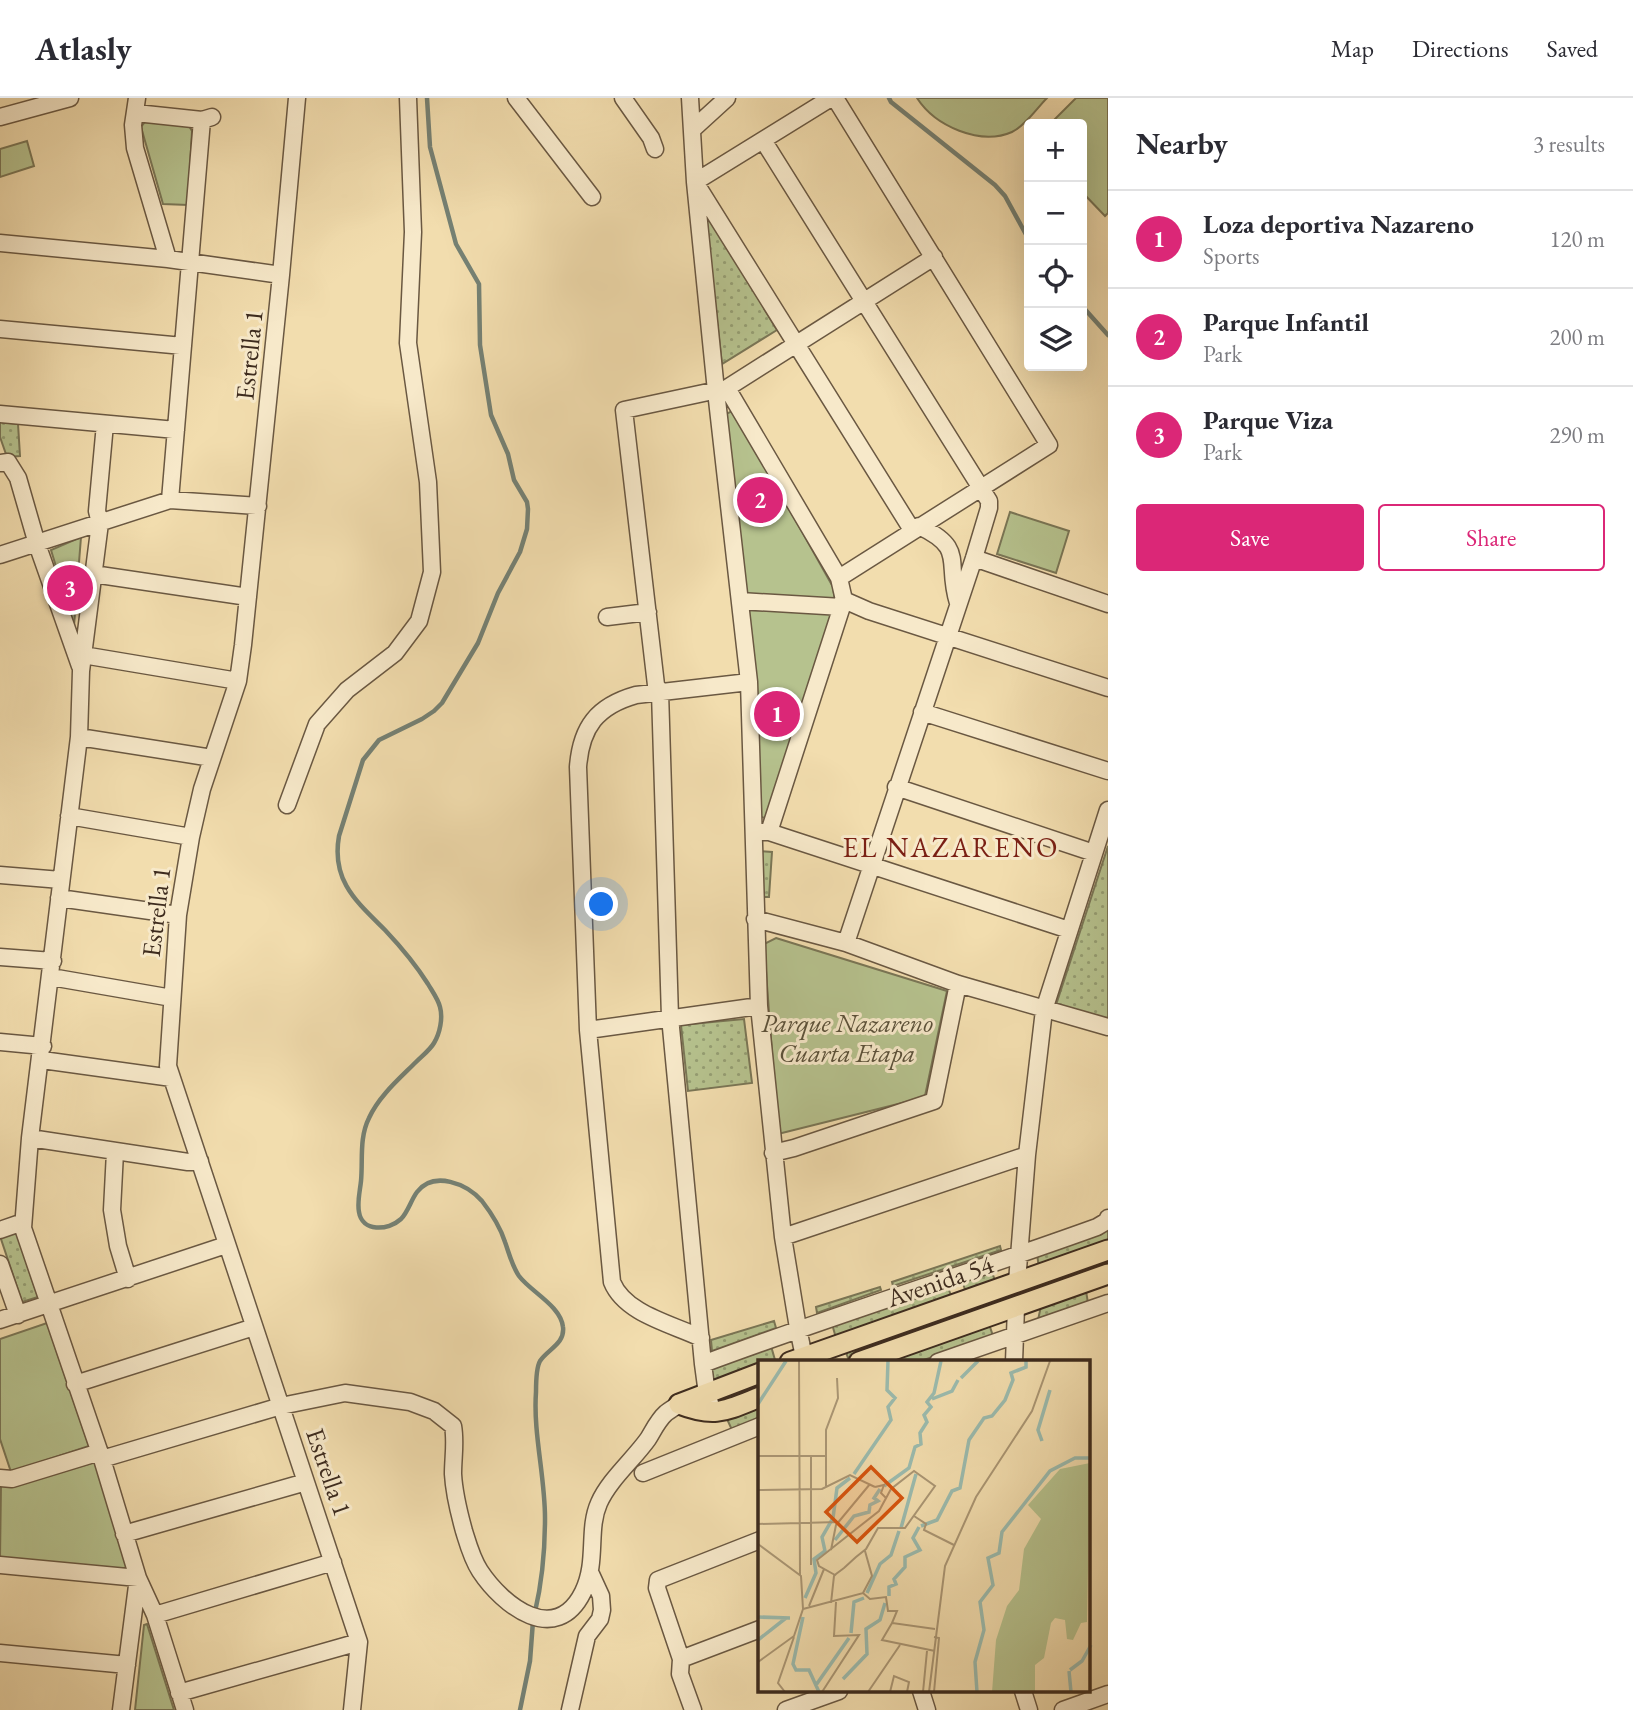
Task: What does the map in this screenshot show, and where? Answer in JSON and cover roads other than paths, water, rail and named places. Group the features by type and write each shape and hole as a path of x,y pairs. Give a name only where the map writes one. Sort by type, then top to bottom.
{"main road":[{"name":"Avenida 54","path":"800,1360 1108,1250"},
{"name":"Avenida 54","path":"865,1360 1108,1274"},
{"path":"679,1404 710,1403 758,1374"},
{"path":"710,1403 722,1412 758,1398"}],"street":[{"path":"0,117 70,98"},
{"name":"Estrella 1","path":"297,98 258,506 238,681 202,789 191,836 178,915 168,1066 359,1642 352,1710"},
{"path":"287,804 317,724 347,690 395,653 419,621 432,572 428,482 408,343 413,232 408,98"},
{"path":"516,98 592,197"},
{"path":"623,98 651,138 655,149"},
{"path":"690,98 695,183 721,389 761,832 755,919 759,1006 773,1153 798,1328 800,1360"},
{"path":"693,129 727,98"},
{"path":"695,183 833,98 1049,445 839,578"},
{"path":"168,259 135,148 133,125 137,106 207,119 190,261 170,500"},
{"path":"764,140 989,501 974,558 846,943"},
{"path":"695,183 795,344 915,528 939,536 950,549 958,603"},
{"path":"0,243 190,261 281,275"},
{"path":"710,1403 703,1364 670,1017 660,692 656,685 624,410 721,389 934,257"},
{"path":"0,329 183,346"},
{"path":"721,389 839,578 843,603 761,832"},
{"path":"0,414 176,430"},
{"path":"105,424 97,511 100,523 83,663 79,737 30,1138 23,1222 48,1304 101,1455 138,1578 155,1615 185,1710"},
{"path":"0,463 8,462 13,467 37,544 83,663"},
{"path":"0,555 170,500 258,506"},
{"path":"974,558 1108,604"},
{"path":"93,574 248,597"},
{"path":"740,601 843,603 1108,688"},
{"path":"607,617 648,612"},
{"path":"83,663 238,681"},
{"path":"701,1338 635,1308 620,1296 612,1282 589,1030 580,746 583,735 594,720 613,704 636,695 749,682"},
{"path":"922,712 1108,771"},
{"path":"79,737 212,758"},
{"path":"896,787 1094,853"},
{"path":"1017,1282 1027,1155 1044,1010 1108,810"},
{"path":"69,816 191,836"},
{"path":"761,832 1069,930"},
{"path":"0,875 61,880"},
{"path":"59,898 178,915"},
{"path":"755,919 846,943 958,984 1108,1027"},
{"path":"0,957 173,998"},
{"path":"773,1153 934,1101 958,984"},
{"path":"589,1030 759,1006"},
{"path":"0,1042 42,1054 172,1078"},
{"path":"30,1138 188,1163 200,1161"},
{"path":"115,1152 112,1210 118,1246 128,1279"},
{"path":"783,1237 1027,1155"},
{"path":"703,1364 798,1328 1085,1231 1107,1219"},
{"path":"0,1230 23,1222"},
{"path":"0,1320 226,1245"},
{"path":"0,1264 18,1315"},
{"path":"944,1360 1108,1303"},
{"path":"1014,1360 1016,1307"},
{"path":"75,1384 254,1328"},
{"path":"0,1478 12,1479 281,1406 345,1394 410,1402 434,1411 453,1426 453,1474 464,1530 478,1569 495,1591 533,1618 548,1620 566,1613 583,1593 590,1572 599,1504 664,1414 679,1404"},
{"path":"643,1473 758,1427"},
{"path":"124,1534 306,1482"},
{"path":"693,1710 680,1674 681,1659 657,1588 658,1580 758,1540"},
{"path":"155,1615 334,1562"},
{"path":"0,1565 138,1578"},
{"path":"570,1710 587,1636 600,1619 602,1610 601,1596 590,1572"},
{"path":"121,1710 138,1578"},
{"path":"681,1659 758,1630"},
{"path":"179,1693 359,1642"},
{"path":"0,1653 127,1665"},
{"path":"786,1710 836,1692"},
{"path":"921,1692 927,1710"},
{"path":"1023,1692 1029,1710"},
{"path":"1063,1710 1108,1694"}],"waterway":[{"path":"427,98 430,147 456,244 479,284 480,345 491,415 508,454 514,480 527,502 527,529 520,552 498,593 478,643 442,703 422,719 379,740 363,760 339,836 339,866 348,889 418,970 438,1001 441,1016 439,1030 432,1046 390,1088 369,1118 363,1141 358,1208 361,1219 370,1226 389,1226 401,1219 424,1185 441,1181 468,1189 482,1201 495,1220 519,1276 561,1319 561,1338 540,1361 537,1376 536,1423 545,1518 543,1565 535,1612"},
{"path":"889,98 995,185 1005,196 1024,231"},
{"path":"1084,308 1108,335"},
{"path":"520,1710 530,1661 533,1621"}],"place":[{"name":"Parque Infantil","path":"760,500"},
{"name":"Parque Viza","path":"70,588"},
{"name":"Loza deportiva Nazareno","path":"777,714"}],"district":[{"name":"EL NAZARENO","path":"951,847"}],"park label":[{"name":"Parque Nazareno Cuarta Etapa","path":"847,1038"}]}
